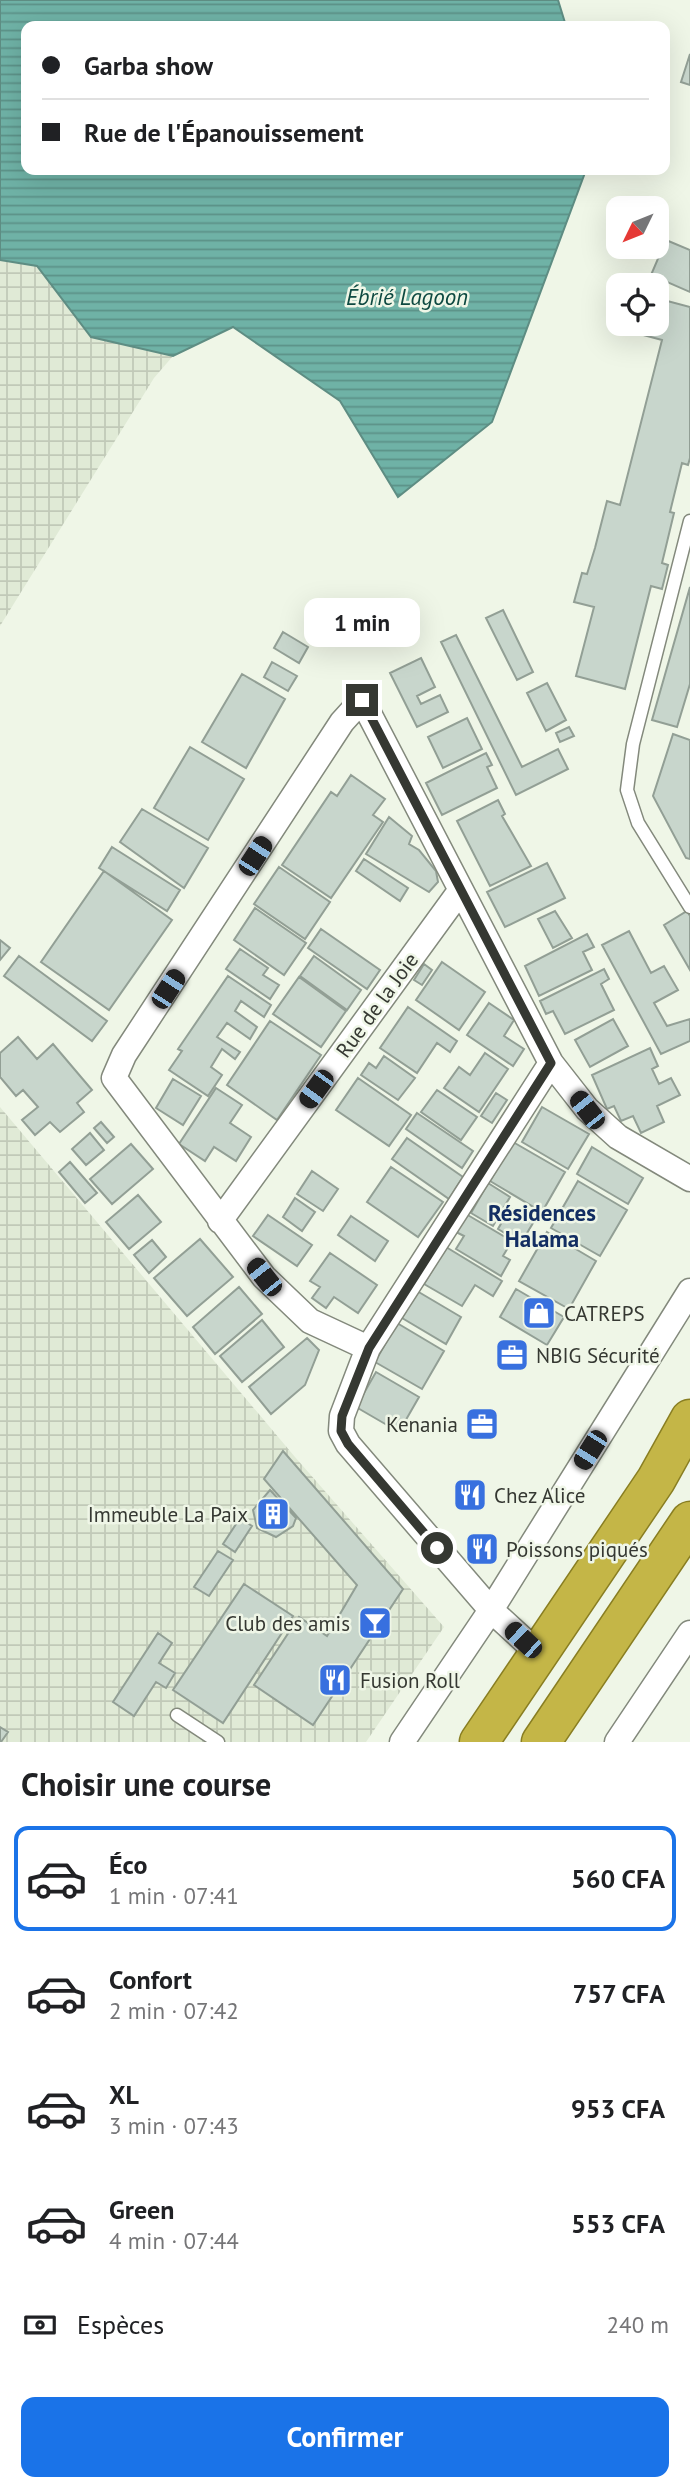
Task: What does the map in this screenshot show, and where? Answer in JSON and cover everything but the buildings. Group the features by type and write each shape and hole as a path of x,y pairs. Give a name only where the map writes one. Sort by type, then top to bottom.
{"highway":[{"path":"479,1742 656,1480 690,1419"},
{"path":"541,1742 690,1521"}],"street":[{"path":"369,1348 310,1321 264,1277 114,1078 124,1055 342,722 362,700 551,1063 587,1110 618,1137 690,1180"},
{"name":"Rue de la Joie","path":"220,1222 460,891"},
{"path":"540,1655 491,1610 348,1444 341,1431 342,1416 369,1348 551,1063"},
{"path":"402,1742 491,1610 690,1291"},
{"path":"617,1742 690,1633"}],"lane":[{"path":"690,521 633,744 627,790 638,823 690,906"},
{"path":"177,1715 218,1742"}],"shaded area":[{"path":"0,260 37,266 91,337 173,356 154,378 0,626"},
{"path":"0,1107 295,1457 444,1627 366,1742 0,1742"}],"water":[{"name":"Ébrié Lagoon","path":"0,0 558,0 564,21 21,21 21,175 584,175 492,422 398,497 340,401 233,327 173,356 91,337 37,266 0,260"}],"place":[{"name":"CATREPS","path":"539,1313"},
{"name":"NBIG Sécurité","path":"512,1355"},
{"name":"Kenania","path":"482,1424"},
{"name":"Chez Alice","path":"470,1495"},
{"name":"Immeuble La Paix","path":"273,1514"},
{"name":"Poissons piqués","path":"482,1549"},
{"name":"Club des amis","path":"375,1623"},
{"name":"Fusion Roll","path":"335,1680"}],"district":[{"name":"Résidences Halama","path":"542,1225"}],"route":[{"path":"362,700 551,1063 369,1348 342,1416 341,1431 348,1444 437,1548"}]}
